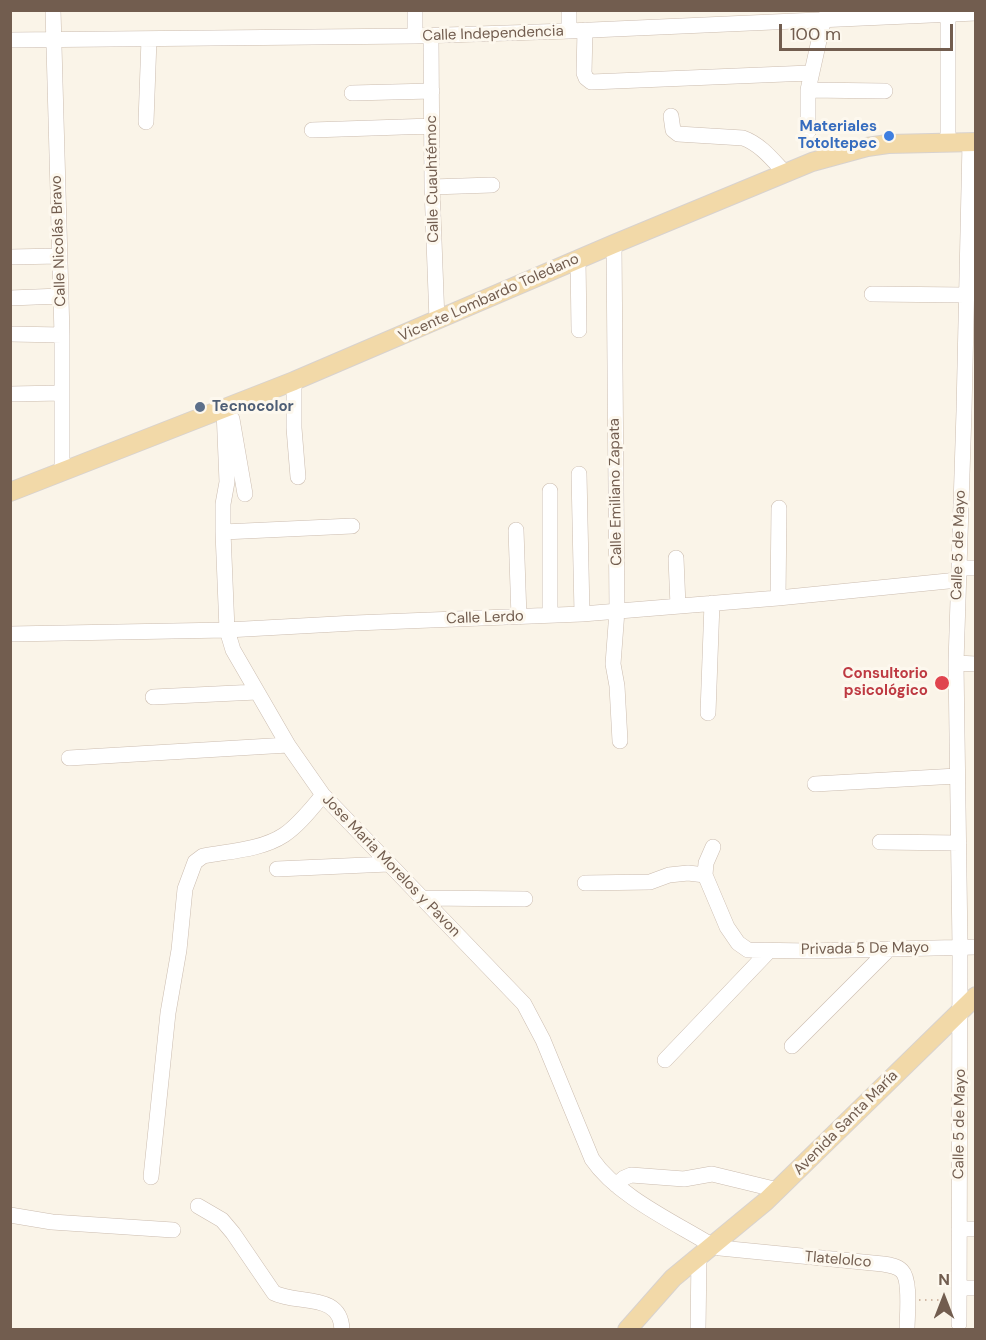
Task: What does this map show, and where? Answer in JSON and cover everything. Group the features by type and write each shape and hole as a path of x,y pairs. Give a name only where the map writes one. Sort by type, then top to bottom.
{"main road":[{"name":"Vicente Lombardo Toledano","path":"10,492 294,381 784,172 820,159 867,147 888,144 973,143"},
{"name":"Avenida Santa María","path":"627,1329 673,1278 778,1190 975,996"}],"street":[{"name":"Calle Nicolás Bravo","path":"53,10 62,335 62,471"},
{"path":"414,10 415,36"},
{"path":"569,10 577,31 584,73 591,82 810,73"},
{"name":"Calle Independencia","path":"10,40 431,36 577,31 737,16 824,18 909,12 975,12"},
{"path":"948,12 948,143"},
{"path":"808,132 810,73 819,46 824,18"},
{"name":"Calle Cuauhtémoc","path":"431,36 432,188 437,321"},
{"path":"146,122 149,39"},
{"path":"808,90 885,91"},
{"path":"352,93 432,91"},
{"path":"671,116 673,130 678,134 742,138 751,141 784,172"},
{"path":"312,130 432,126"},
{"name":"Calle 5 de Mayo","path":"959,1324 959,1229 968,1033 960,1011 968,947 959,843 956,663 959,574 968,495 970,412 965,295 972,202 973,143"},
{"path":"432,188 492,185"},
{"name":"Calle Emiliano Zapata","path":"614,244 617,611 613,664 617,686 620,741"},
{"path":"10,257 59,256"},
{"path":"578,259 579,330"},
{"path":"873,294 965,295"},
{"path":"10,298 61,296"},
{"path":"10,334 62,335"},
{"path":"294,381 294,428 298,477"},
{"path":"10,394 62,393"},
{"path":"227,408 245,494"},
{"name":"Jose Maria Morelos y Pavon","path":"227,408 227,482 223,504 223,532 227,630 233,650 288,746 323,795 524,1004 543,1040 592,1159 601,1173 706,1251"},
{"path":"579,474 582,614"},
{"path":"550,491 550,615"},
{"path":"778,598 779,508"},
{"path":"223,532 352,526"},
{"path":"516,530 519,617"},
{"path":"676,558 678,606"},
{"name":"Calle Lerdo","path":"10,634 227,630 355,622 582,614 778,598 959,574 975,568"},
{"path":"708,713 712,603"},
{"path":"956,663 975,664"},
{"path":"153,697 257,692"},
{"path":"69,758 288,746"},
{"path":"815,784 957,776"},
{"path":"151,1177 168,1013 179,950 185,889 190,873 195,862 204,856 269,843 286,834 323,795"},
{"path":"880,842 959,843"},
{"path":"585,883 650,882 669,875 688,873 705,875 706,862 713,847"},
{"path":"277,869 389,864"},
{"name":"Privada 5 De Mayo","path":"705,875 727,927 738,943 748,950 968,947"},
{"path":"424,898 525,899"},
{"path":"792,1046 889,949"},
{"path":"665,1060 769,951"},
{"path":"616,1185 631,1175 684,1179 712,1174 778,1190"},
{"path":"198,1206 222,1220 274,1293 282,1297 322,1302 338,1313 342,1321 342,1329"},
{"path":"10,1215 52,1222 173,1230"},
{"path":"959,1229 975,1229"},
{"path":"698,1329 706,1251"},
{"name":"Tlatelolco","path":"706,1251 745,1252 891,1265 905,1275 908,1300 907,1329"},
{"path":"959,1294 975,1288"}],"path":[{"path":"908,1300 959,1294"}],"place":[{"name":"Materiales Totoltepec","path":"889,136"},
{"name":"Tecnocolor","path":"200,407"},
{"name":"Consultorio psicológico","path":"942,683"}]}
